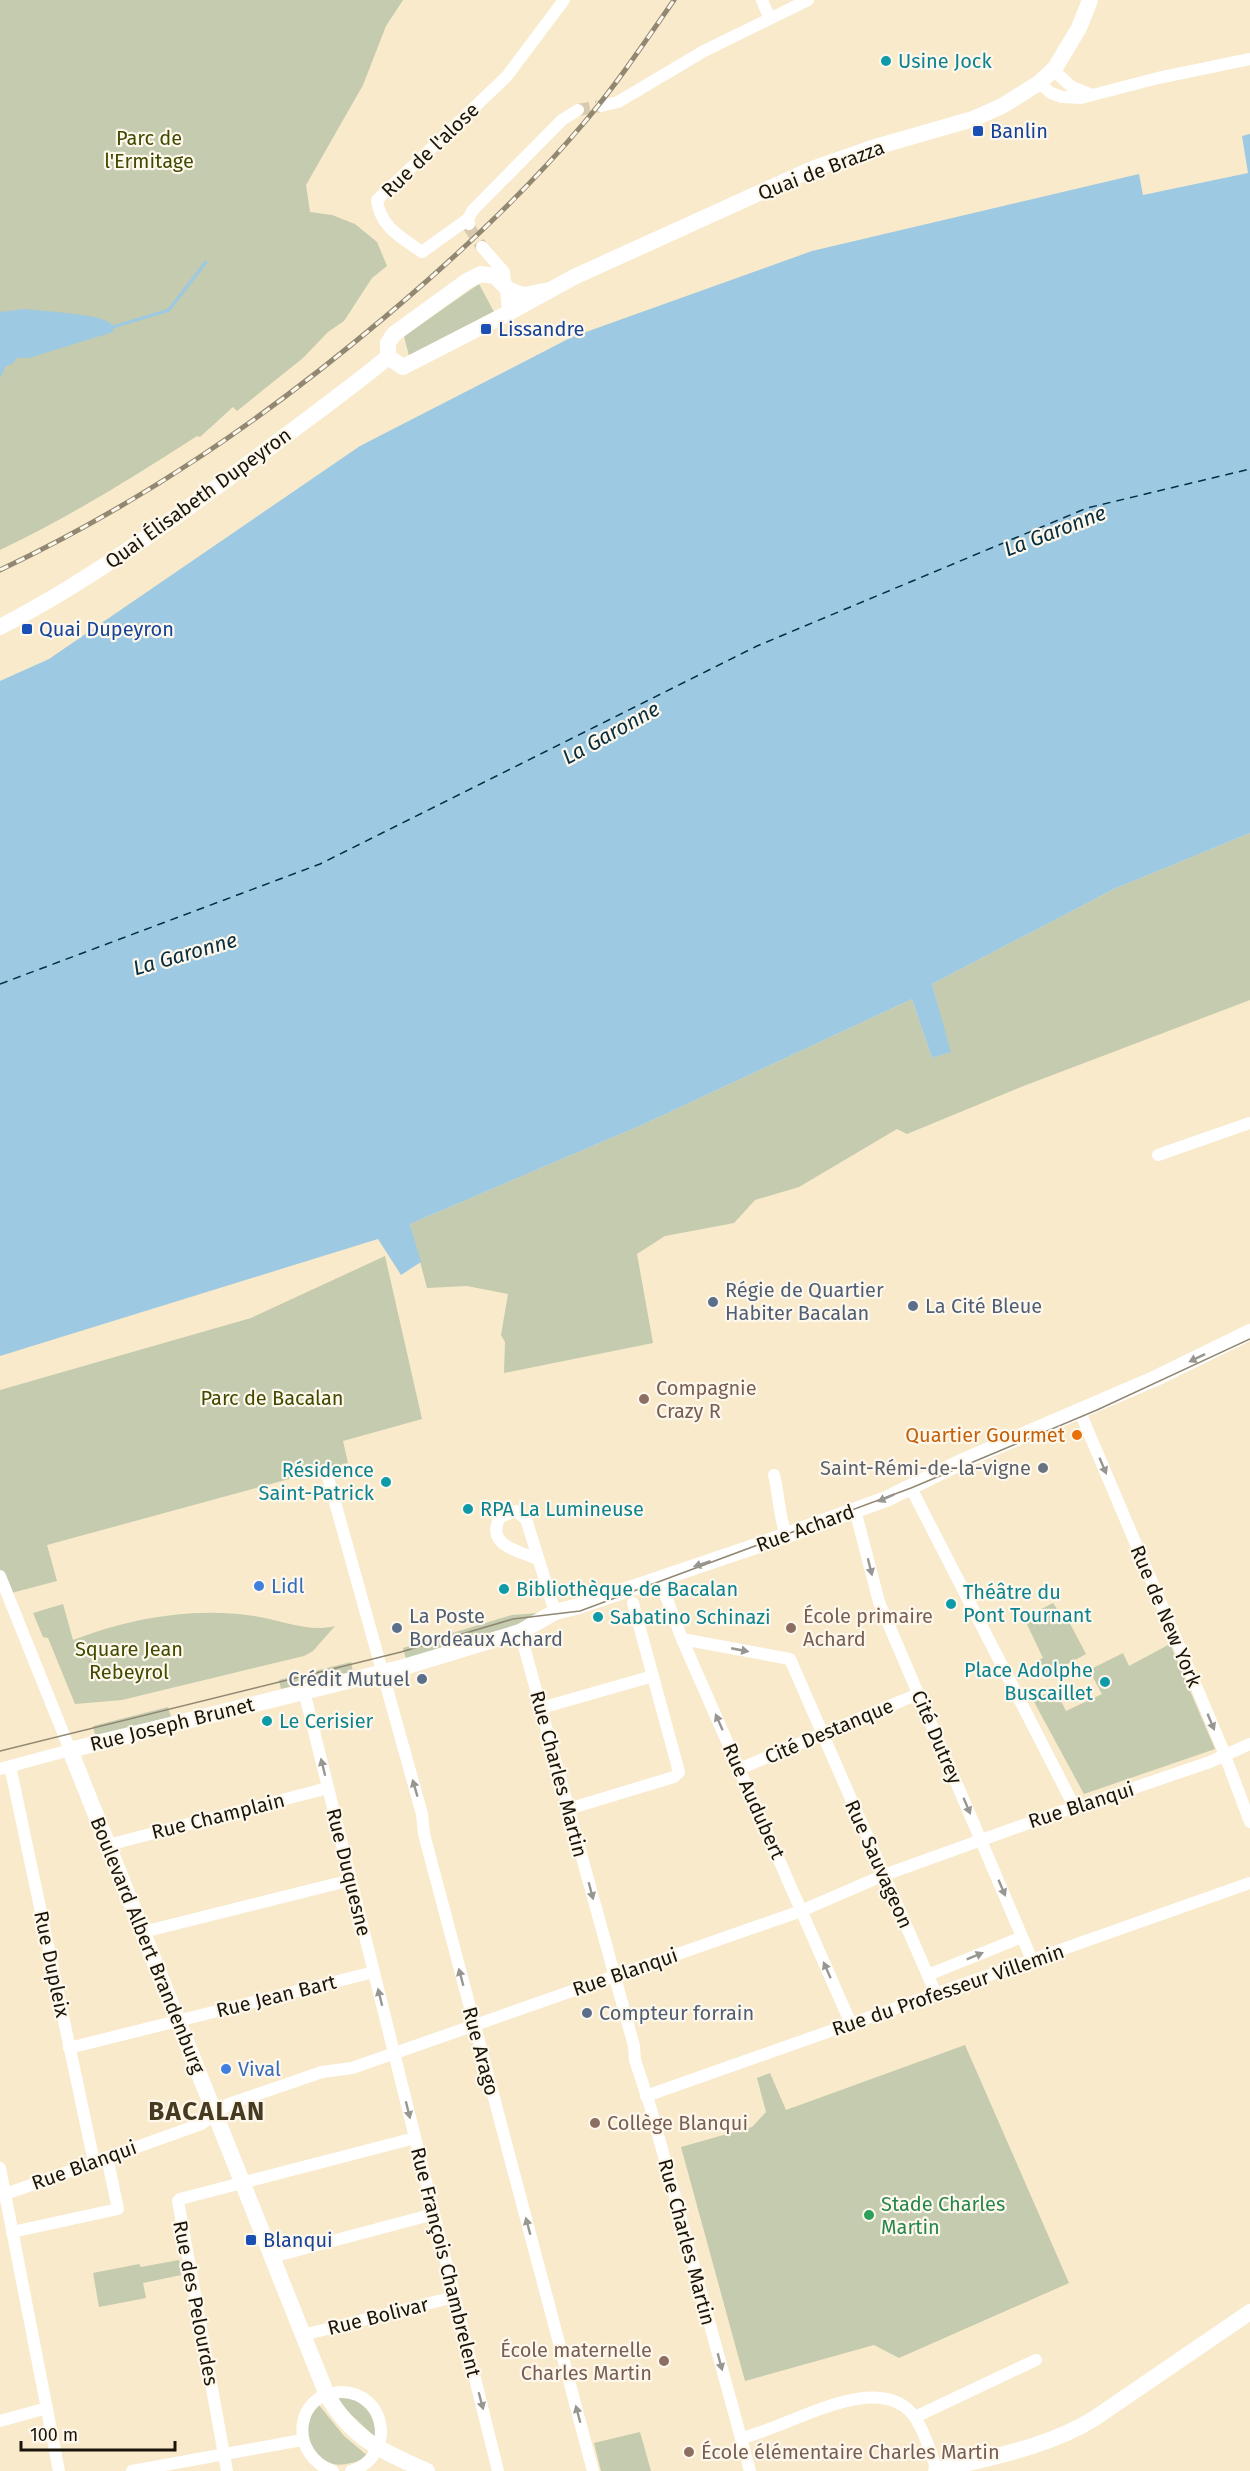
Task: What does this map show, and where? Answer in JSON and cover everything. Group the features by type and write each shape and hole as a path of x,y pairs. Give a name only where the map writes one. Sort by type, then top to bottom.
{"street":[{"name":"Rue de l'alose","path":"564,0 507,76 378,201 379,214 394,232 422,252 469,223 473,210 562,120 578,110"},
{"path":"762,0 769,17"},
{"path":"601,106 618,102 704,51 769,17 808,0"},
{"name":"Quai de Brazza","path":"388,357 404,367 552,289 812,169 872,148 973,120 1002,106 1040,83 1053,70 1080,28 1090,0"},
{"path":"1040,83 1051,93 1062,97 1081,98 1158,78 1250,59"},
{"path":"1053,70 1072,87 1091,94"},
{"path":"388,357 388,343 394,334 481,274 488,265 485,250 504,272 510,312"},
{"name":"Quai de Brazza","path":"481,274 495,276 507,287 525,295 552,289"},
{"name":"Quai Élisabeth Dupeyron","path":"0,627 54,598 198,502 340,396 388,357"},
{"path":"1158,1155 1250,1123"},
{"name":"Rue Achard","path":"344,1681 520,1632 555,1612 579,1606 855,1510 1156,1378 1250,1332"},
{"name":"Rue de New York","path":"1080,1412 1224,1754 1250,1822"},
{"name":"Rue Arago","path":"326,1470 422,1814 424,1834 593,2471"},
{"path":"774,1475 780,1500 782,1525 786,1535"},
{"path":"910,1486 1075,1808"},
{"name":"Cité Dutrey","path":"855,1510 879,1602 1032,1960"},
{"path":"538,1559 555,1612"},
{"name":"Boulevard Albert Brandenburg","path":"0,1576 327,2395 348,2426 378,2449 427,2471"},
{"name":"Rue Audubert","path":"659,1578 682,1638 851,2024"},
{"path":"568,1809 674,1777 679,1772 633,1603"},
{"name":"Rue Charles Martin","path":"520,1632 750,2471"},
{"name":"Rue Sauvageon","path":"682,1638 790,1659 936,1994"},
{"path":"541,1708 653,1676"},
{"name":"Rue Joseph Brunet","path":"5,1767 344,1681"},
{"name":"Rue Duquesne","path":"304,1691 394,2053"},
{"name":"Cité Destanque","path":"739,1769 918,1694"},
{"name":"Rue Blanqui","path":"3,2195 201,2124 229,2104 322,2072 352,2068 801,1911 884,1875 1062,1811 1200,1765 1250,1744"},
{"name":"Rue Dupleix","path":"5,1767 94,2162"},
{"name":"Rue Champlain","path":"108,1845 328,1788"},
{"path":"143,1932 351,1880"},
{"name":"Rue du Professeur Villemin","path":"646,2096 1250,1883"},
{"path":"928,1975 1022,1937"},
{"name":"Rue Jean Bart","path":"69,2048 374,1972"},
{"name":"Rue François Chambrelent","path":"394,2053 498,2471"},
{"path":"242,2182 415,2138"},
{"path":"12,2232 118,2209 107,2157"},
{"path":"0,2168 3,2195 59,2471"},
{"name":"Rue des Pelourdes","path":"227,2471 178,2205 180,2199 242,2182"},
{"path":"272,2257 434,2214"},
{"name":"Rue Bolivar","path":"303,2335 454,2298"},
{"path":"741,2438 852,2399 872,2396 892,2400 915,2417 924,2435 936,2471 1033,2446 1070,2433 1250,2312"},
{"path":"915,2417 1035,2360"},
{"path":"333,2471 316,2463 310,2457 302,2440 302,2426 313,2404 327,2395 344,2392 360,2397 373,2408 378,2415 382,2432 378,2449 365,2464 351,2471"},
{"path":"0,2421 47,2408"},
{"path":"132,2471 302,2440"}],"green space":[{"name":"Parc de l'Ermitage","path":"0,0 403,0 386,26 363,85 306,185 310,212 332,215 355,224 377,242 387,266 372,278 344,321 328,332 303,358 237,411 233,407 200,437 197,436 76,510 0,550"},
{"path":"479,284 494,312 409,356 404,336"},
{"path":"1250,833 1250,1000 1021,1087 907,1134 897,1129 799,1187 755,1200 734,1223 665,1236 637,1254 653,1343 504,1373 505,1342 501,1335 508,1294 467,1286 427,1288 410,1224 644,1124 912,999 932,1058 950,1052 932,984 1114,889"},
{"name":"Parc de Bacalan","path":"385,1256 422,1419 343,1441 348,1463 47,1545 57,1581 4,1595 0,1586 0,1390 251,1318"},
{"path":"1053,1603 1062,1617 1066,1616 1086,1654 1047,1675 1039,1660 1043,1658 1024,1618"},
{"name":"Square Jean Rebeyrol","path":"63,1604 73,1640 139,1620 185,1614 231,1614 254,1616 305,1627 335,1626 313,1651 304,1656 122,1700 75,1704 48,1638 43,1637 33,1613"},
{"path":"539,1613 528,1625 406,1659 403,1648 512,1615"},
{"path":"1170,1644 1215,1749 1084,1794 1033,1700 1055,1689 1066,1711 1102,1694 1089,1670 1123,1653 1129,1666"},
{"path":"351,1662 353,1672 281,1689 279,1680"},
{"path":"168,1707 171,1717 95,1735 93,1726"},
{"name":"Stade Charles Martin","path":"965,2045 1069,2283 899,2358 874,2345 745,2381 681,2147 752,2127 766,2112 757,2078 770,2073 786,2110"},
{"path":"179,2260 181,2275 143,2283 146,2298 99,2307 93,2273 139,2264 141,2267"},
{"path":"345,2393 368,2411 374,2422 377,2439 341,2405 337,2394"},
{"path":"319,2405 344,2436 369,2457 338,2465 324,2460 318,2454 304,2436 309,2419"},
{"path":"640,2432 651,2471 601,2471 594,2443"}],"water":[{"name":"La Garonne","path":"1250,134 1250,833 1114,889 932,984 951,1052 932,1058 912,999 644,1124 410,1224 421,1262 401,1275 378,1239 0,1356 0,681 49,659 360,446 572,337 812,251 1139,174 1143,195 1248,173 1242,136"},
{"path":"25,309 95,317 110,323 113,332 29,358 17,358 12,364 6,366 0,378 0,312"}],"waterway":[{"path":"113,327 169,310 206,262"}],"ferry route":[{"path":"0,984 320,864 757,646 1087,508 1250,469"}],"tunnel":[{"path":"578,110 601,106"},
{"path":"469,227 482,247"}],"tram line":[{"path":"0,1751 401,1652 513,1619 580,1611 911,1488 1097,1410 1250,1339"}],"railway":[{"path":"0,570 103,516 201,456 294,390 385,317 488,225 537,176 607,94 674,0"}],"place":[{"name":"Usine Jock","path":"886,61"},
{"name":"Banlin","path":"978,131"},
{"name":"Lissandre","path":"486,329"},
{"name":"Quai Dupeyron","path":"27,629"},
{"name":"Régie de Quartier Habiter Bacalan","path":"713,1302"},
{"name":"La Cité Bleue","path":"913,1306"},
{"name":"Compagnie Crazy R","path":"644,1399"},
{"name":"Quartier Gourmet","path":"1077,1435"},
{"name":"Saint-Rémi-de-la-vigne","path":"1043,1468"},
{"name":"Résidence Saint-Patrick","path":"386,1482"},
{"name":"RPA La Lumineuse","path":"468,1509"},
{"name":"Lidl","path":"259,1586"},
{"name":"Bibliothèque de Bacalan","path":"504,1589"},
{"name":"Théâtre du Pont Tournant","path":"951,1604"},
{"name":"Sabatino Schinazi","path":"598,1617"},
{"name":"La Poste Bordeaux Achard","path":"397,1628"},
{"name":"École primaire Achard","path":"791,1628"},
{"name":"Crédit Mutuel","path":"422,1679"},
{"name":"Place Adolphe Buscaillet","path":"1105,1682"},
{"name":"Le Cerisier","path":"267,1721"},
{"name":"Compteur forrain","path":"587,2013"},
{"name":"Vival","path":"226,2069"},
{"name":"Collège Blanqui","path":"595,2123"},
{"name":"Stade Charles Martin","path":"869,2215"},
{"name":"Blanqui","path":"251,2240"},
{"name":"École maternelle Charles Martin","path":"664,2361"},
{"name":"École élémentaire Charles Martin","path":"689,2452"}],"district":[{"name":"BACALAN","path":"207,2111"}]}
